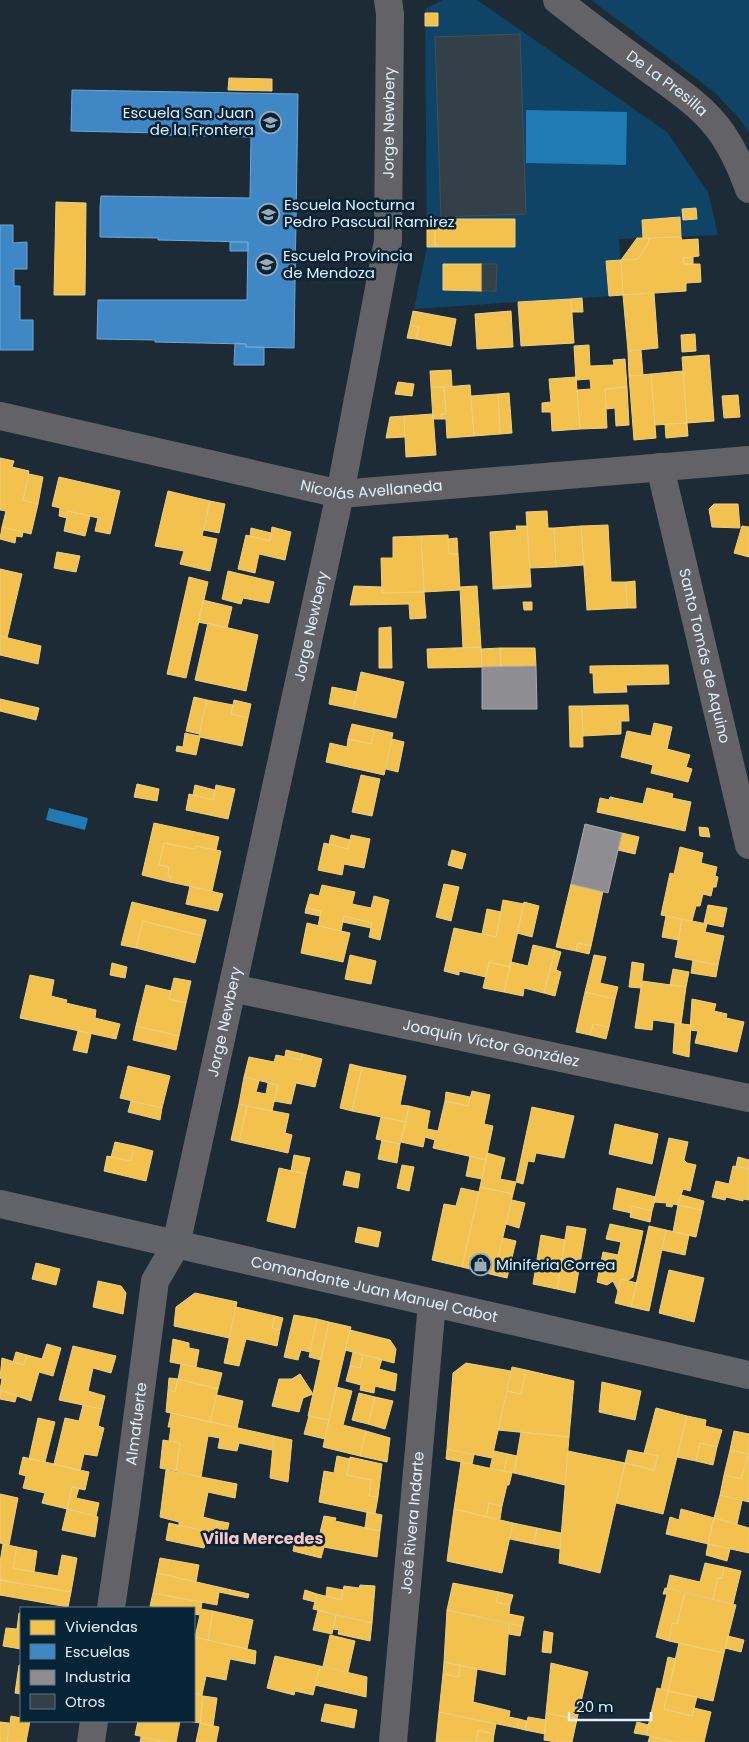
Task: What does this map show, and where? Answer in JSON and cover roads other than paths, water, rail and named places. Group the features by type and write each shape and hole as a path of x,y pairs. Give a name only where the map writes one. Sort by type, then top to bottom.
{"main road":[{"name":"Comandante Juan Manuel Cabot","path":"0,1204 749,1375"}],"street":[{"name":"Jorge Newbery","path":"176,1244 340,494 388,241 390,24 388,0"},
{"name":"De La Presilla","path":"557,0 671,85 706,115 729,145 749,189"},
{"name":"Nicolás Avellaneda","path":"0,416 340,494 749,460"},
{"name":"Santo Tomás de Aquino","path":"660,467 749,845"},
{"name":"Joaquín Víctor González","path":"232,988 749,1098"},
{"name":"Almafuerte","path":"111,1607 155,1280 176,1244"},
{"name":"José Rivera Indarte","path":"392,1742 432,1303"},
{"path":"91,1742 94,1722"}],"place":[{"name":"Escuela San Juan de la Frontera","path":"270,122"},
{"name":"Escuela Nocturna Pedro Pascual Ramirez","path":"268,214"},
{"name":"Escuela Provincia de Mendoza","path":"267,265"},
{"name":"Miniferia Correa","path":"480,1265"}],"district":[{"name":"Villa Mercedes","path":"263,1538"}]}
